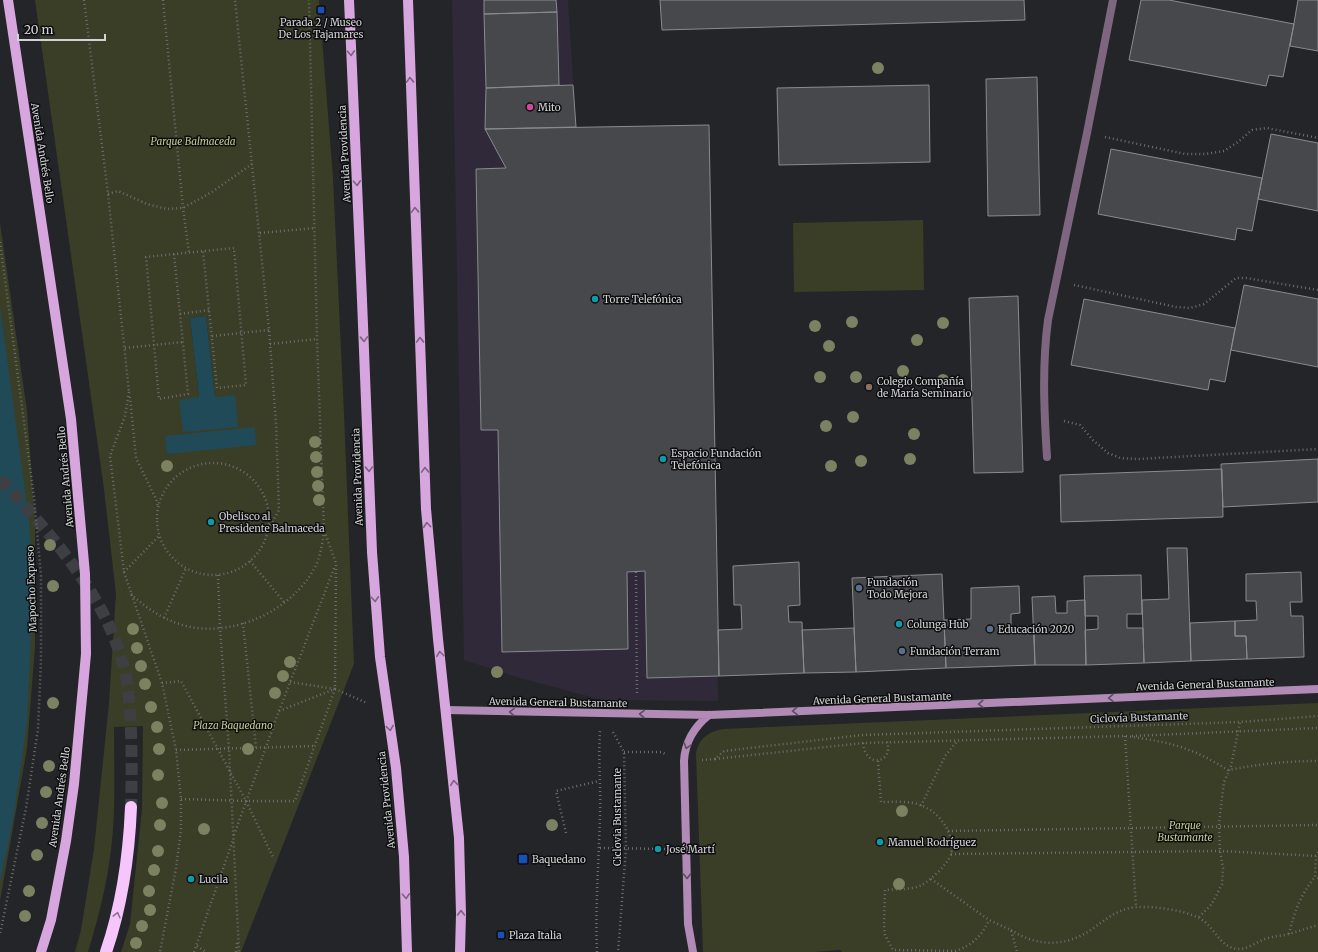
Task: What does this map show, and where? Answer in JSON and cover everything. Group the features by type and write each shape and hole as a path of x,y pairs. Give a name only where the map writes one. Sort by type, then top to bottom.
{"highway":[{"path":"106,952 120,905 126,864 131,807"}],"main road":[{"name":"Avenida Andrés Bello","path":"8,0 71,418 85,574 86,654 74,784 66,841 51,920 41,952"},
{"name":"Avenida Providencia","path":"349,0 372,552 380,657 396,768 403,842 407,952"},
{"path":"408,0 426,509 459,838 461,906 460,952"},
{"name":"Avenida General Bustamante","path":"446,710 709,715 1318,690"},
{"path":"693,952 688,924 684,761 690,736 709,715"}],"lane":[{"path":"1047,457 1044,415 1044,348 1056,281 1113,0"}],"path":[{"path":"84,0 108,194 136,458 158,507"},
{"path":"162,0 189,253"},
{"path":"235,0 269,330 276,423 279,510 269,528 262,548 250,561 235,571 218,575 202,574 186,568 174,560 165,549 157,521 158,507 165,490 176,476 192,466 209,462 227,464 243,470 257,482 266,498 269,528"},
{"path":"131,594 148,610 186,626 220,628 243,623 267,613 284,602 305,581 316,563 322,547 324,530 317,339 309,0"},
{"path":"1087,133 1185,154 1205,154 1224,150 1238,142 1252,130 1267,128 1318,138"},
{"path":"108,194 118,191 147,204 167,208 183,208 212,192 252,164"},
{"path":"260,233 315,228"},
{"name":"Mapocho Expreso","path":"0,242 34,497 40,576 41,652 38,729 26,808 0,934"},
{"path":"174,254 188,394 159,399 146,257 174,254 189,253 203,251 234,248 246,385 217,388 203,251"},
{"path":"1056,281 1176,307 1190,308 1204,304 1236,278 1246,278 1318,290"},
{"path":"180,314 209,310"},
{"path":"212,336 269,330"},
{"path":"270,344 317,339"},
{"path":"125,348 183,342"},
{"path":"129,392 125,416 110,456 124,572 162,683 176,750 180,799 181,830 160,952"},
{"path":"1044,415 1080,425 1093,440 1108,453 1120,458 1138,459 1318,449"},
{"path":"269,528 324,530"},
{"path":"180,799 294,801 335,689 336,563 324,530"},
{"path":"124,572 160,535"},
{"path":"250,561 284,602"},
{"path":"194,952 246,801 336,563"},
{"path":"164,618 186,568"},
{"path":"636,572 637,714"},
{"path":"218,575 220,628 232,800 239,952"},
{"path":"243,623 256,748"},
{"path":"162,683 181,681 246,801 273,857"},
{"path":"290,682 335,689 369,704"},
{"path":"279,711 335,689"},
{"path":"597,952 596,919 600,848 598,754 601,712"},
{"name":"Ciclovia Bustamante","path":"601,712 624,752 626,849 618,952"},
{"name":"Ciclovía Bustamante","path":"715,759 724,752 862,735 1240,722 1318,716"},
{"path":"1199,917 1212,904 1222,884 1223,868 1220,851 1219,826 1224,782 1230,766 1240,722"},
{"path":"624,752 662,752 674,760 684,761 862,743 1125,736 1318,728"},
{"path":"1125,736 1160,742 1190,750 1210,759 1228,770 1260,764 1293,761 1318,761"},
{"path":"1125,736 1136,907"},
{"path":"921,806 945,756 958,740"},
{"path":"862,743 867,756 872,760 878,760 884,758 888,753 889,747 887,742"},
{"path":"176,750 315,746"},
{"path":"878,760 881,802 908,802 921,806 934,813 941,820 948,831 951,842 950,854 947,861 931,879 911,888 885,890 885,935 893,950 945,951 966,948 976,941 984,931 989,920"},
{"path":"566,833 556,790 599,781"},
{"path":"948,831 1318,825"},
{"path":"600,848 687,849"},
{"path":"950,854 1220,851 1317,856"},
{"path":"1290,934 1297,906 1307,887 1317,878 1318,852"},
{"path":"931,879 989,920 1021,936 1043,943 1069,941 1081,937 1114,914 1136,907 1151,907 1186,913 1199,917 1207,923 1223,942 1229,947 1236,949 1245,948 1265,939 1318,926"},
{"path":"1011,930 1017,952"},
{"path":"236,952 238,940"},
{"path":"197,946 206,952"}],"shaded area":[{"name":"Torre Telefónica","path":"452,0 568,0 576,127 709,125 718,701 602,700 520,678 464,660"}],"green space":[{"name":"Parque Balmaceda","path":"35,0 319,0 333,178 354,664 241,952 121,952 130,924 142,809 143,726 114,727 114,820 105,889 88,952 75,952 81,930 94,849 109,703 116,594 104,489","holes":["206,316 215,397 199,397 190,318"]},
{"path":"923,220 924,290 794,292 793,223"},
{"path":"0,223 27,411 35,523 35,647 27,748 0,901"},
{"name":"Parque Bustamante","path":"1318,703 1318,952 842,952 840,950 814,952 703,952 696,753 702,739 714,731 724,729"}],"water":[{"path":"0,307 29,520 33,588 27,722 13,820 0,884"},
{"path":"206,316 215,397 235,395 238,427 183,432 179,400 199,397 190,318"},
{"path":"255,427 256,445 167,454 165,436"}],"building":[{"path":"484,0 556,0 557,12 484,14"},
{"path":"660,0 1024,0 1025,20 662,30"},
{"path":"1141,0 1169,0 1294,24 1283,77 1269,75 1266,86 1129,60"},
{"path":"1298,0 1318,0 1318,51 1290,46"},
{"path":"557,12 559,85 486,88 484,14"},
{"path":"1037,77 1040,215 988,216 986,79"},
{"name":"Mito","path":"573,85 576,127 485,129 486,88"},
{"path":"929,85 930,162 779,165 777,88"},
{"name":"Torre Telefónica","path":"709,125 719,676 647,678 645,571 627,572 628,649 502,652 498,430 481,430 476,169 506,168 485,129"},
{"path":"1271,134 1318,143 1318,211 1258,199"},
{"path":"1111,149 1262,178 1252,231 1237,228 1235,240 1098,214"},
{"path":"1244,285 1318,299 1318,367 1231,350"},
{"path":"1018,296 1023,472 974,473 969,298"},
{"path":"1084,299 1235,328 1225,382 1210,379 1208,390 1071,365"},
{"path":"1318,459 1318,502 1223,507 1221,464"},
{"path":"1222,469 1223,517 1061,522 1060,475"},
{"path":"1167,548 1187,548 1191,661 1144,663 1142,600 1169,599"},
{"path":"799,562 800,605 788,606 789,622 802,622 804,673 719,676 718,630 742,629 741,605 734,605 733,566"},
{"path":"1301,572 1302,602 1290,602 1291,616 1303,616 1304,657 1247,659 1246,636 1235,636 1235,621 1257,620 1256,601 1246,601 1246,574"},
{"name":"Colunga Hub","path":"942,574 946,668 856,672 852,578"},
{"path":"1141,575 1142,614 1127,614 1127,628 1143,628 1144,663 1086,665 1085,630 1098,629 1098,616 1085,616 1084,576"},
{"path":"1019,586 1020,613 1011,614 1011,627 1034,627 1035,665 946,668 944,620 971,619 971,588"},
{"path":"1055,596 1056,613 1067,613 1067,601 1085,600 1086,665 1035,665 1032,597"},
{"path":"1235,621 1235,636 1246,636 1247,659 1191,661 1190,623"},
{"path":"854,628 856,672 804,673 802,630"}],"tunnel":[{"path":"0,479 38,521 74,566 90,590 116,641 125,673 129,696 132,771 131,807"}],"place":[{"name":"Parada 2 / Museo De Los Tajamares","path":"321,10"},
{"name":"Mito","path":"530,107"},
{"name":"Torre Telefónica","path":"595,299"},
{"name":"Colegio Compañía de María Seminario","path":"869,387"},
{"name":"Espacio Fundación Telefónica","path":"663,459"},
{"name":"Obelisco al Presidente Balmaceda","path":"211,522"},
{"name":"Fundación Todo Mejora","path":"859,588"},
{"name":"Colunga Hub","path":"899,624"},
{"name":"Educación 2020","path":"990,629"},
{"name":"Fundación Terram","path":"902,651"},
{"name":"Manuel Rodríguez","path":"880,842"},
{"name":"José Martí","path":"658,849"},
{"name":"Baquedano","path":"523,859"},
{"name":"Lucila","path":"191,879"},
{"name":"Plaza Italia","path":"501,935"}],"park label":[{"name":"Plaza Baquedano","path":"233,725"}]}
